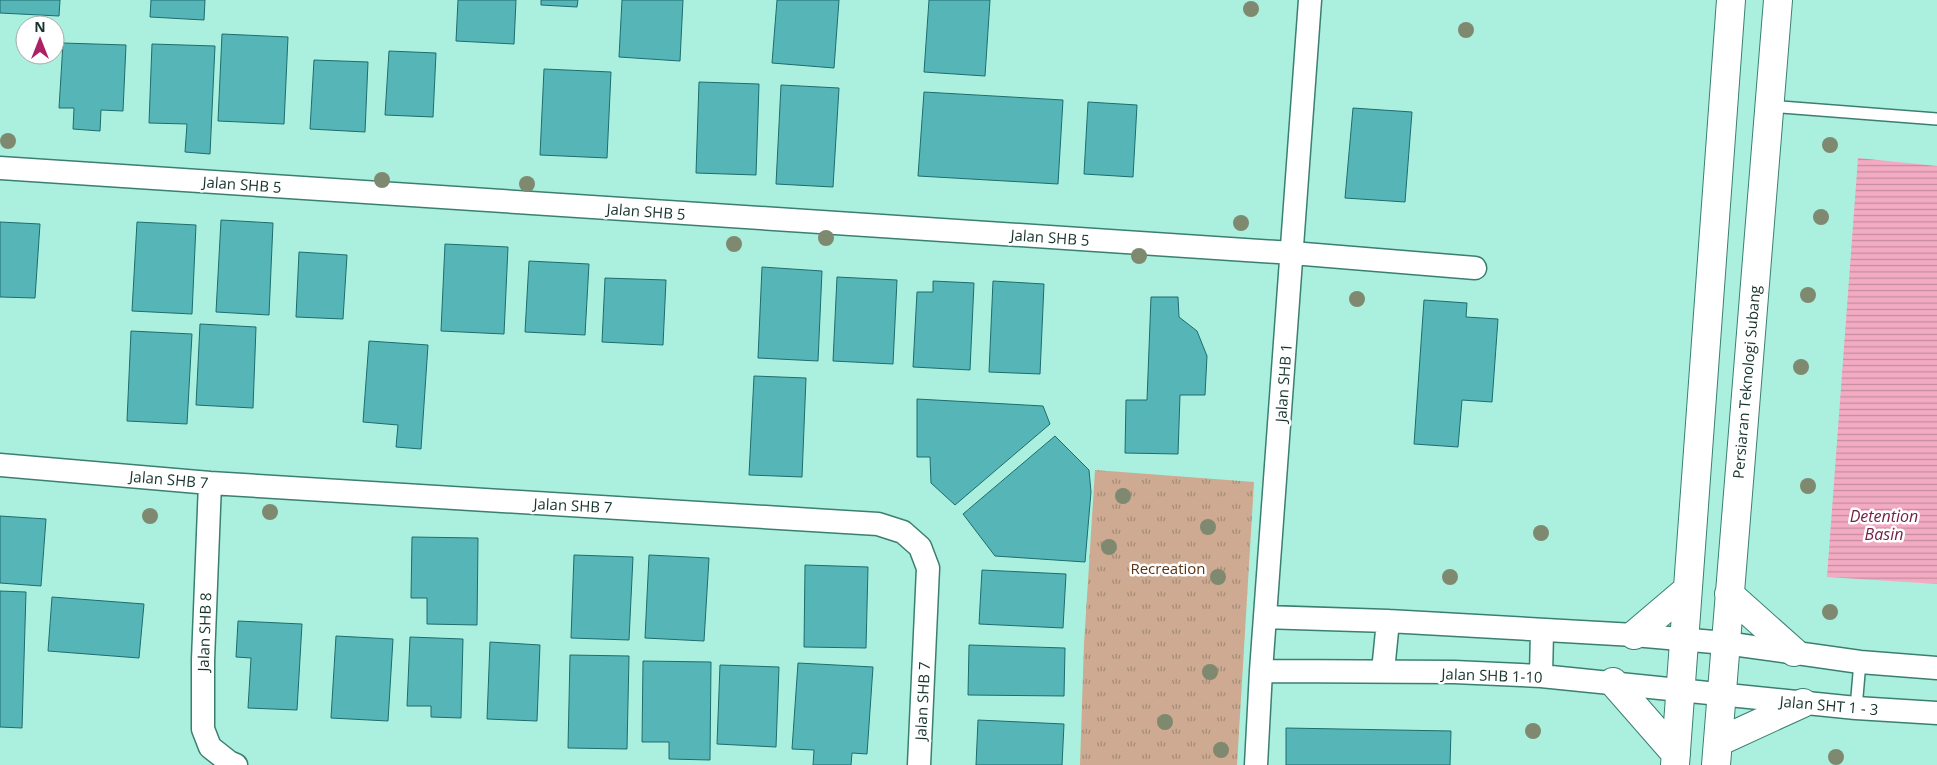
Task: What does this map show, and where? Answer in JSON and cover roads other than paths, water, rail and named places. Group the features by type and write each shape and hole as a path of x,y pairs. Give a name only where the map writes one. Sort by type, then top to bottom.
{"main road":[{"path":"1675,759 1731,0"},
{"name":"Persiaran Teknologi Subang","path":"1717,754 1778,0"},
{"path":"1634,635 1686,590"},
{"path":"1729,594 1794,652"},
{"path":"1613,682 1675,759"},
{"path":"1717,754 1803,703"}],"street":[{"name":"Jalan SHB 1","path":"1256,765 1261,672 1310,0"},
{"name":"Jalan SHB 5","path":"0,168 1292,253 1475,268"},
{"name":"Jalan SHB 7","path":"0,465 210,483 878,524 903,532 920,547 928,568 919,765"},
{"name":"Jalan SHB 8","path":"210,483 203,660 203,729 210,747 228,762 236,765"},
{"path":"1266,617 1388,621 1634,635 1725,643 1860,662 1937,668"},
{"path":"1383,672 1388,621"},
{"path":"1541,676 1542,631"},
{"name":"Jalan SHB 1-10","path":"1261,672 1383,672 1541,676 1680,689 1722,696"},
{"name":"Jalan SHT 1 - 3","path":"1722,696 1937,713"}],"lane":[{"path":"1768,106 1937,119"},
{"path":"1856,708 1860,662"}],"water":[{"name":"Detention Basin","path":"1858,158 1937,166 1937,584 1827,577"}],"park label":[{"name":"Recreation","path":"1168,568"}]}
